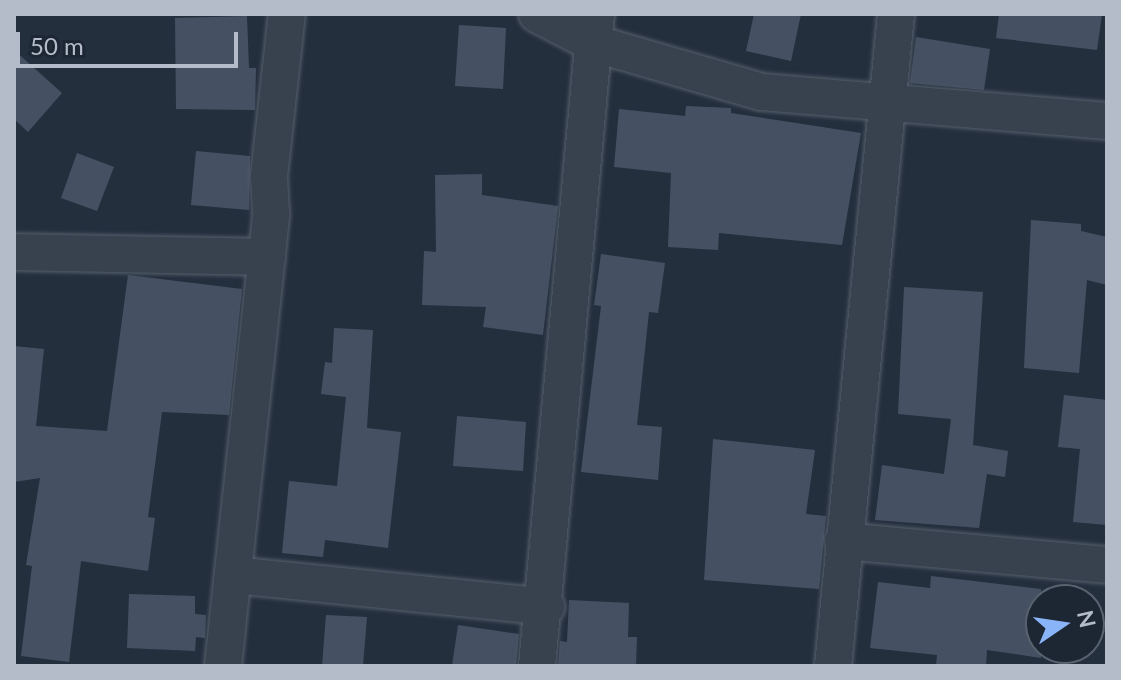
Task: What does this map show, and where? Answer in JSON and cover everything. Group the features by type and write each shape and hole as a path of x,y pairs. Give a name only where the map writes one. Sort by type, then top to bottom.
{"street":[{"path":"223,666 267,257 269,176 287,14"},
{"path":"537,14 594,29 762,92 887,106 1107,121"},
{"path":"833,666 896,14"},
{"path":"537,666 546,607 594,29"},
{"path":"14,252 267,257"},
{"path":"843,541 1107,565"},
{"path":"233,575 546,607"}],"building":[{"path":"754,14 801,14 791,61 746,51"},
{"path":"999,14 1102,14 1097,50 996,38"},
{"path":"247,16 249,68 256,68 255,110 176,109 175,18"},
{"path":"459,25 506,28 503,89 455,86"},
{"path":"916,37 990,49 984,90 910,83"},
{"path":"14,50 62,93 28,132 14,119"},
{"path":"686,106 731,108 731,113 861,133 842,245 719,233 718,250 668,247 671,173 614,167 619,109 685,116"},
{"path":"196,151 250,156 249,210 191,205"},
{"path":"77,153 114,167 97,211 61,198"},
{"path":"482,174 482,195 558,206 543,335 483,327 486,307 422,305 424,251 436,252 435,175"},
{"path":"1031,220 1081,224 1081,231 1107,237 1107,285 1087,280 1079,373 1024,368"},
{"path":"601,254 665,263 658,313 649,312 637,425 662,427 658,480 581,472 601,306 594,305"},
{"path":"128,275 242,289 229,415 162,412 148,517 155,518 148,571 81,561 69,662 21,656 32,566 26,565 40,478 14,482 14,346 44,349 36,426 107,431"},
{"path":"904,287 983,292 973,445 1008,451 1005,477 987,474 979,528 875,520 882,465 944,474 951,419 898,414"},
{"path":"334,328 373,330 367,428 401,432 388,548 325,540 323,557 282,553 289,481 337,486 346,397 321,394 325,362 332,363"},
{"path":"1064,395 1107,400 1107,525 1073,522 1080,449 1058,447"},
{"path":"457,416 526,422 523,471 453,466"},
{"path":"713,439 815,450 806,514 826,516 819,589 704,580"},
{"path":"931,576 1025,587 1025,656 987,650 986,666 936,666 937,655 870,648 878,582 930,588"},
{"path":"129,594 195,596 195,614 206,615 205,638 196,637 195,651 127,648"},
{"path":"569,600 629,603 628,637 637,637 636,666 558,666 560,641 567,642"},
{"path":"326,615 367,617 363,666 322,666"},
{"path":"458,625 519,634 516,666 452,666"}]}
